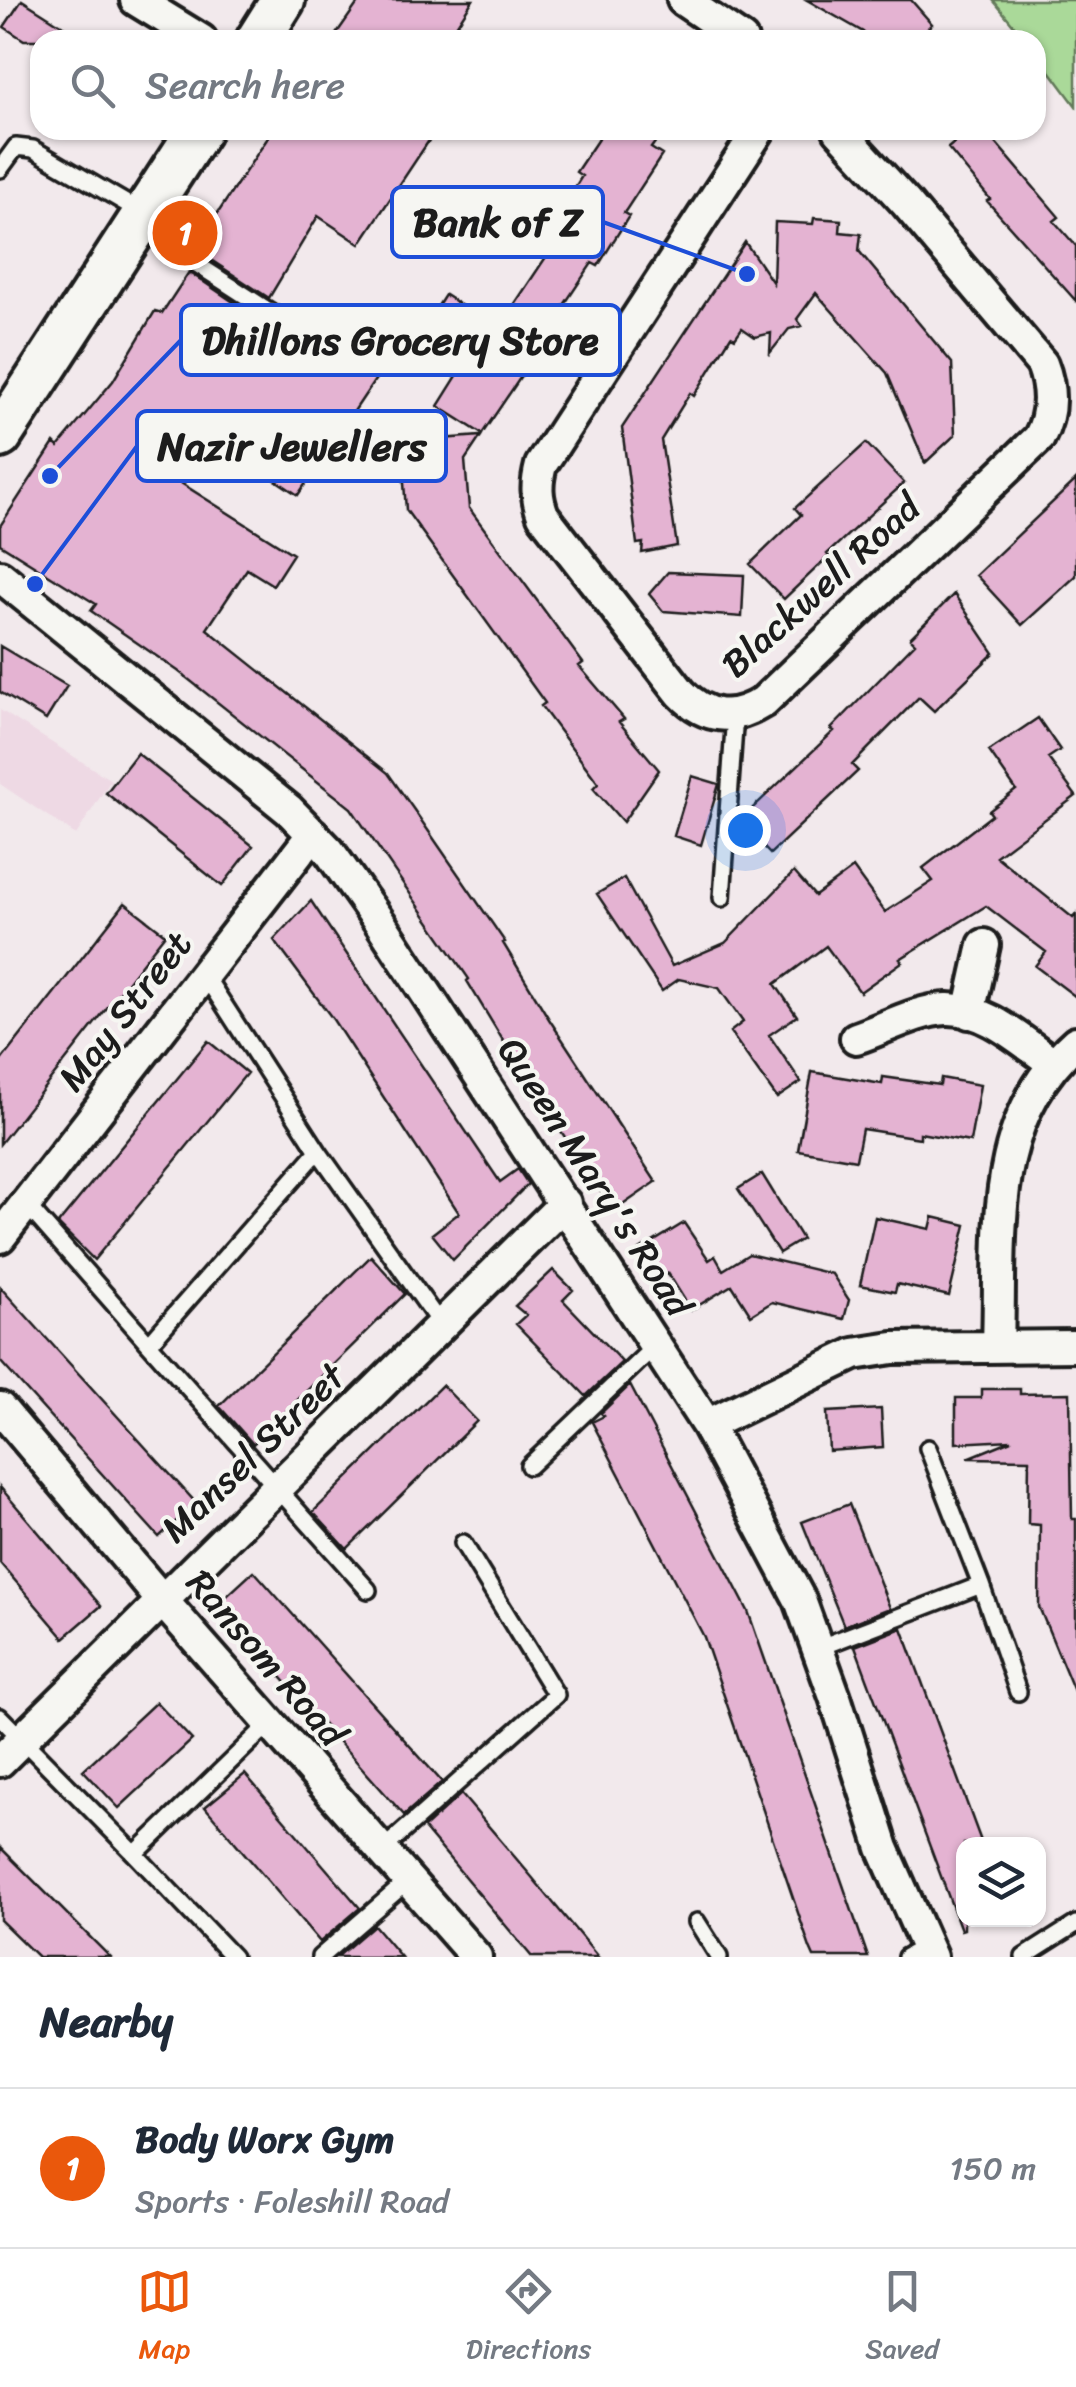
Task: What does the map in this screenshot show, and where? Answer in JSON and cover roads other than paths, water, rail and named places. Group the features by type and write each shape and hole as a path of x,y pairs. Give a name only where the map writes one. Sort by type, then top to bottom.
{"main road":[{"path":"264,30 283,0"},
{"path":"0,436 193,140"}],"street":[{"path":"136,0 185,30"},
{"path":"683,0 727,30"},
{"name":"Blackwell Road","path":"752,140 541,465 536,481 544,515 681,693 708,713 727,716 747,712 764,702 1039,438 1047,424 1049,385 1042,364 849,140"},
{"name":"Queen Mary's Road","path":"0,576 313,834 381,924 707,1425 800,1600 921,1953"},
{"name":"May Street","path":"0,1238 313,834"},
{"path":"970,1013 984,945"},
{"path":"856,1038 948,1009 996,1023 1052,1063"},
{"path":"998,1345 1000,1210 1005,1167 1018,1128 1052,1063 1076,1042"},
{"name":"Mansel Street","path":"11,1751 564,1203"},
{"path":"707,1425 854,1354 893,1348 1076,1346"},
{"name":"Ransom Road","path":"0,1408 476,1957"}],"lane":[{"path":"0,169 16,146 33,149 300,332"},
{"path":"722,898 735,714"},
{"path":"204,974 318,1152 441,1325"},
{"path":"149,1344 318,1152"},
{"path":"26,1204 368,1590"},
{"path":"529,1466 656,1345"},
{"path":"928,1448 1018,1692"},
{"path":"382,1850 556,1695 463,1543"},
{"path":"818,1648 981,1585"},
{"path":"0,1716 11,1751 135,1854 233,1957"},
{"path":"135,1854 270,1722"},
{"path":"320,1957 409,1880"},
{"path":"698,1922 719,1957"},
{"path":"1024,1957 1076,1924"}],"place":[{"name":"Body Worx Gym","path":"185,233"},
{"name":"Bank of Z","path":"747,274"},
{"name":"Dhillons Grocery Store","path":"50,476"},
{"name":"Nazir Jewellers","path":"35,584"}]}
